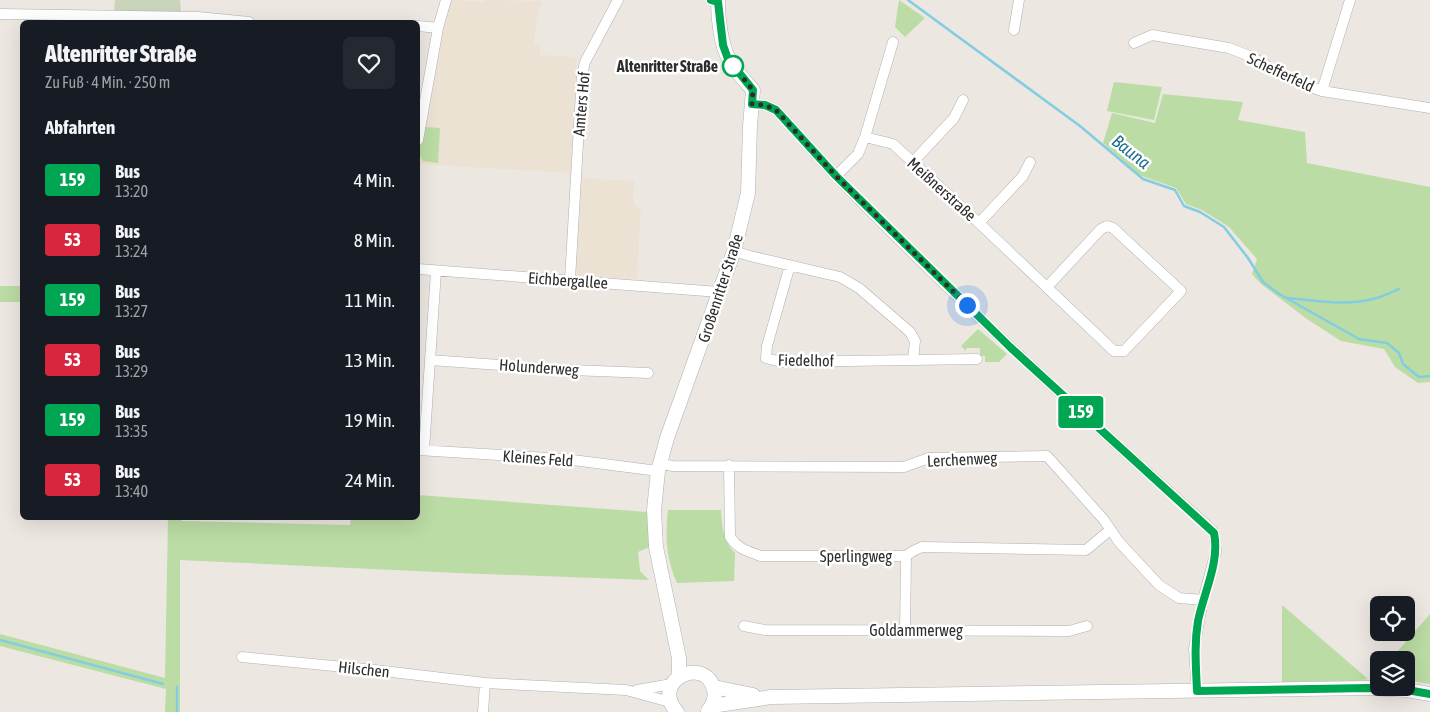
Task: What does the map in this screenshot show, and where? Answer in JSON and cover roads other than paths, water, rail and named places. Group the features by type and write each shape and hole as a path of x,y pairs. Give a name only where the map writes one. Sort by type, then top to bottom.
{"street":[{"path":"420,129 438,28 446,0"},
{"name":"Amters Hof","path":"570,280 582,75 585,62 618,0"},
{"path":"1014,30 1020,0"},
{"path":"1322,91 1350,0"},
{"path":"720,1 723,45 728,59 753,97 776,110 836,176 1010,347 1214,533 1216,551 1202,600 1194,649 1197,691"},
{"path":"0,14 198,16 232,20"},
{"path":"420,26 438,28"},
{"name":"Schefferfeld","path":"1134,42 1152,35 1229,48 1252,57 1286,78 1322,91 1430,108"},
{"path":"836,176 858,154 865,137 893,42"},
{"name":"Großenritter Straße","path":"673,707 670,690 675,680 679,658 656,547 654,510 659,468 667,438 734,251 748,193 753,97"},
{"path":"912,163 954,118 963,100"},
{"name":"Meißnerstraße","path":"865,137 892,144 979,223 1114,351 1124,351 1181,291 1113,228 1107,226 1101,228 1047,287"},
{"path":"979,223 1023,176 1030,162"},
{"path":"734,251 840,277 859,288 910,332 915,341 913,360"},
{"name":"Fiedelhof","path":"790,265 767,346 766,358 781,362 977,359"},
{"name":"Eichbergallee","path":"420,269 719,292"},
{"path":"421,450 436,271"},
{"name":"Holunderweg","path":"430,360 571,370 648,373"},
{"name":"Kleines Feld","path":"421,450 564,459 659,468"},
{"name":"Lerchenweg","path":"659,468 728,465 904,467 929,458 1047,456 1159,585 1179,598 1202,600"},
{"name":"Sperlingweg","path":"728,465 730,537 743,550 761,556 906,556 922,547 1086,550 1110,530"},
{"path":"905,630 906,556"},
{"name":"Großenritter Straße","path":"662,576 688,659 698,673 710,681 714,687"},
{"name":"Goldammerweg","path":"744,626 765,630 1069,631 1087,626"},
{"name":"Hilschen","path":"242,657 485,683 634,691 675,680"},
{"path":"675,680 685,673 698,673"},
{"path":"483,712 485,683"},
{"path":"710,709 714,700 714,687 771,697 1370,688"},
{"name":"Hilschen","path":"634,691 673,707"},
{"path":"1415,691 1430,694"},
{"path":"710,709 771,697"}],"waterway":[{"name":"Bauna","path":"908,0 1080,126 1143,179 1175,190 1184,206 1200,212 1224,227 1248,258 1263,282 1279,294 1359,339 1387,343 1399,353 1403,364 1419,377 1430,376"},
{"path":"1288,298 1352,302 1376,298 1399,289"},
{"path":"0,640 163,684"},
{"path":"177,687 177,712"}],"place":[{"name":"Altenritter Straße","path":"733,66"}]}
